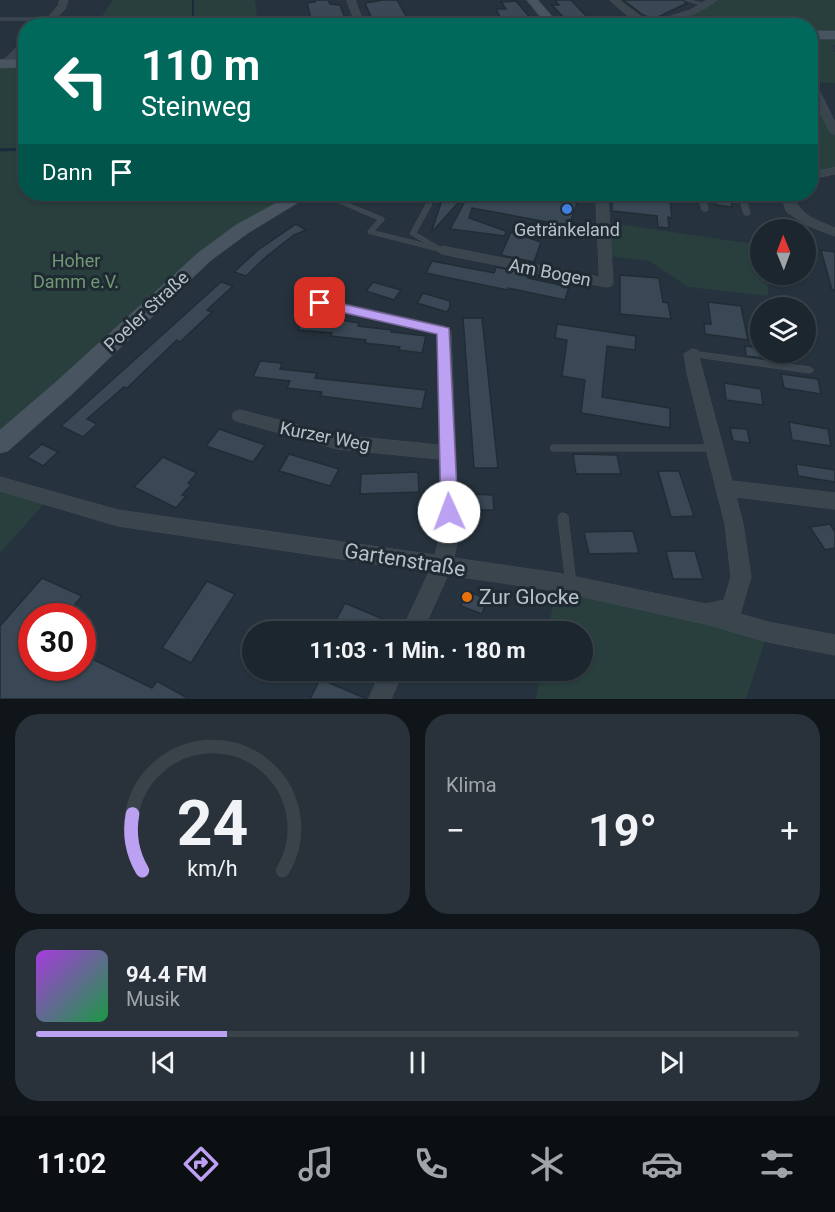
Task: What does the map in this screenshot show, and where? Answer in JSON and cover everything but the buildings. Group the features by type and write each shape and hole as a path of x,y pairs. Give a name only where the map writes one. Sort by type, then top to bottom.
{"main road":[{"path":"532,0 548,18"},
{"path":"818,35 835,35"},
{"path":"3,64 18,63"},
{"name":"Poeler Straße","path":"0,444 64,388 204,257 242,229 291,201"}],"street":[{"path":"51,18 62,7 64,0"},
{"path":"351,0 358,18"},
{"path":"614,0 638,18"},
{"path":"677,18 709,2"},
{"path":"3,64 18,51"},
{"path":"818,98 835,132"},
{"path":"818,174 835,171"},
{"name":"Am Bogen","path":"442,250 606,284 603,201"},
{"path":"789,201 791,209 810,222 833,228"},
{"path":"320,303 444,331 450,532 442,566 416,621"},
{"path":"692,354 734,524 741,577 732,608 706,614"},
{"name":"Kurzer Weg","path":"240,416 337,442 447,453"},
{"name":"Gartenstraße","path":"0,484 118,518 571,585 706,614 768,632 835,645"},
{"path":"726,488 835,501"},
{"path":"380,699 388,681"}],"lane":[{"path":"687,0 709,2"},
{"path":"0,20 18,21"},
{"path":"339,201 382,219 370,232 442,250"},
{"path":"703,201 705,210"},
{"path":"744,201 747,214"},
{"path":"429,204 413,234 442,250"},
{"path":"692,354 810,370"},
{"path":"554,448 715,448"},
{"path":"563,517 571,585"}],"green space":[{"path":"113,0 255,0 257,13 254,18 101,18"},
{"path":"718,0 835,0 835,45 832,45 835,50 832,50 835,52 835,83 818,82 818,18 681,18"},
{"name":"Hoher Damm e.V.","path":"18,63 18,201 292,201 242,229 0,444 0,64"},
{"path":"818,97 835,132 835,171 818,174"},
{"path":"605,222 750,244 750,285 768,285 768,296 688,287 649,261 606,256"},
{"path":"0,484 48,499 0,553"},
{"path":"557,582 768,632 746,699 536,699 539,681 593,681 593,621 550,621"}],"waterway":[{"path":"193,0 193,18"},
{"path":"0,150 18,149"}],"place":[{"name":"Getränkeland","path":"567,209"},
{"name":"Zur Glocke","path":"467,597"}],"route":[{"path":"320,303 444,331 449,512"}]}
